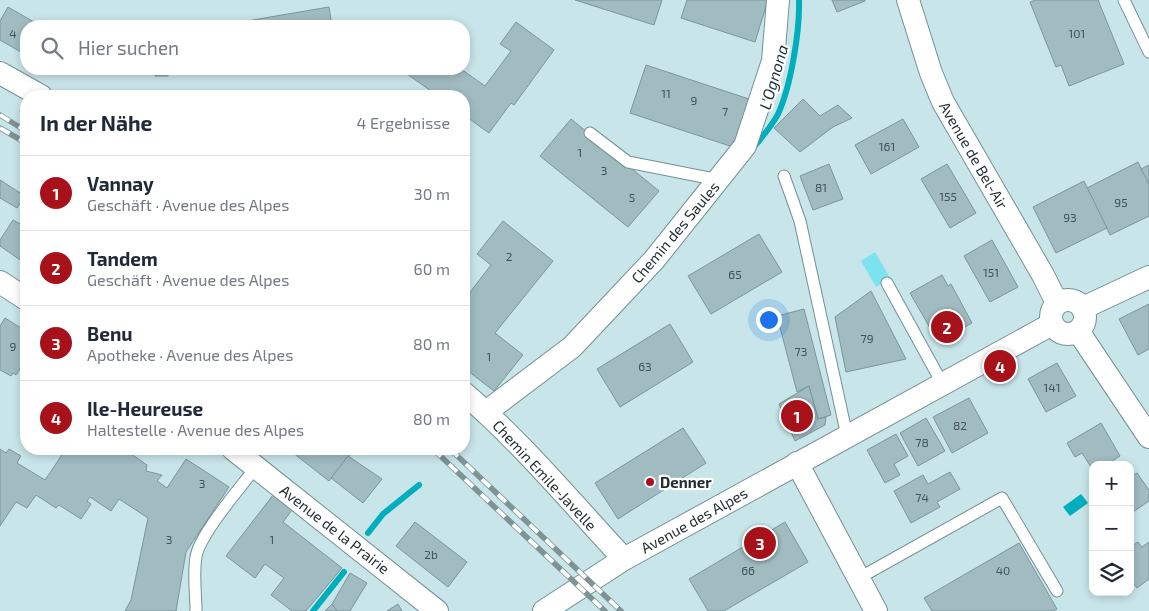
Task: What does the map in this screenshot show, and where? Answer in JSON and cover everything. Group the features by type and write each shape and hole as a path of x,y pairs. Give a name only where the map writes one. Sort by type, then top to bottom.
{"street":[{"name":"Chemin des Saules","path":"486,412 572,347 654,260 745,146 773,60 778,0"},
{"name":"Avenue de Bel-Air","path":"908,0 931,74 943,102 1043,275 1054,314"},
{"path":"0,73 30,90"},
{"path":"1083,308 1149,277"},
{"path":"0,282 20,295"},
{"path":"1071,300 1083,308 1085,318 1078,331 1070,334 1061,333 1054,314 1071,300"},
{"name":"Avenue des Alpes","path":"544,611 624,559 942,383 1054,314"},
{"path":"1078,331 1149,437"},
{"name":"Chemin Emile-Javelle","path":"470,398 486,412 624,559"},
{"name":"Avenue de la Prairie","path":"241,455 437,611"},
{"path":"797,463 876,611"}],"lane":[{"path":"1124,0 1149,52"},
{"path":"590,132 628,162 719,180"},
{"path":"784,176 800,221 847,436"},
{"path":"887,283 942,383"},
{"path":"196,611 195,567 197,550 256,467"},
{"path":"859,578 1002,498 1056,591"}],"shaded area":[{"path":"875,252 890,278 876,287 861,261"},
{"path":"1081,494 1088,503 1070,516 1063,507"}],"building":[{"path":"575,0 662,0 654,25"},
{"path":"687,0 768,0 755,42 681,18"},
{"path":"832,0 865,0 865,1 837,12"},
{"path":"1036,0 1098,0 1124,64 1069,86 1061,65 1056,67 1030,2"},
{"path":"8,7 31,20 20,20 20,52 0,40 0,21"},
{"path":"329,7 331,20 253,20"},
{"path":"516,22 554,50 514,105 511,103 489,133 470,119 470,90 430,90 408,75 469,75 485,86 511,51 500,44"},
{"path":"646,65 752,100 736,148 630,113"},
{"path":"803,99 820,116 838,105 852,118 833,127 800,152 774,128"},
{"path":"571,119 659,191 628,227 540,156"},
{"path":"903,119 919,147 871,174 855,145"},
{"path":"1138,162 1149,184 1149,216 1110,235 1087,188"},
{"path":"829,164 843,199 813,210 800,176"},
{"path":"947,164 976,213 950,228 921,179"},
{"path":"1149,165 1149,184 1141,169"},
{"path":"0,180 20,193 20,204 17,208 0,198"},
{"path":"1084,181 1107,228 1056,253 1033,207"},
{"path":"13,220 20,224 20,260 0,246 0,240"},
{"path":"503,221 553,261 495,333 523,355 494,391 470,373 470,292 491,265 477,254"},
{"path":"759,234 782,272 711,314 688,276"},
{"path":"992,240 1018,287 990,302 964,256"},
{"path":"942,275 948,286 951,284 972,323 938,342 910,293"},
{"path":"871,291 906,359 846,372 835,317"},
{"path":"1149,304 1149,349 1138,355 1119,319"},
{"path":"804,309 831,415 818,419 809,386 797,392 777,316"},
{"path":"5,318 20,327 20,369 16,375 13,373 11,376 0,370 0,326"},
{"path":"670,324 693,362 620,407 597,369"},
{"path":"1057,363 1076,396 1046,412 1028,379"},
{"path":"809,386 818,419 826,417 825,425 795,441 779,404"},
{"path":"969,398 988,433 952,453 933,417"},
{"path":"926,418 945,451 918,466 900,433"},
{"path":"1101,423 1120,456 1112,461 1089,461 1089,464 1082,453 1075,457 1067,443"},
{"path":"683,428 706,463 618,519 595,483"},
{"path":"896,434 908,456 894,464 900,475 885,483 867,450"},
{"path":"0,449 6,453 9,449 21,456 17,463 45,480 62,455 133,455 147,465 146,471 162,475 157,481 167,488 186,459 229,487 186,552 176,611 125,611 131,600 148,518 119,499 111,511 90,497 87,501 91,504 81,519 59,505 56,508 36,495 27,508 16,502 0,526"},
{"path":"296,455 350,455 329,481"},
{"path":"348,456 382,479 363,503 331,478"},
{"path":"950,472 960,489 937,502 940,507 911,523 894,491 923,475 928,484"},
{"path":"1137,473 1149,490 1149,501 1134,511 1134,506 1134,475"},
{"path":"273,495 292,510 283,522 342,568 306,611 292,611 271,595 284,578 265,564 255,578 226,556"},
{"path":"415,522 467,562 448,587 396,546"},
{"path":"785,522 808,562 724,611 708,611 689,579"},
{"path":"1138,542 1142,547 1149,542 1149,579 1137,588 1134,584 1134,544"},
{"path":"1019,543 1057,609 1053,611 932,611 924,598"},
{"path":"350,573 367,583 350,611 337,611 332,604"},
{"path":"332,604 337,611 325,611"},
{"path":"398,604 402,611 387,611"}],"waterway":[{"name":"L'Ognona","path":"753,148 773,123 783,102 794,58 799,0"},
{"name":"L'Ognona","path":"368,533 383,514 419,485"},
{"name":"L'Ognona","path":"313,611 344,572"}],"railway":[{"path":"0,115 20,127"},
{"path":"0,128 20,140"},
{"path":"439,455 605,611"},
{"path":"456,455 621,611"}],"place":[{"name":"Tandem","path":"947,327"},
{"name":"Ile-Heureuse","path":"1000,366"},
{"name":"Vannay","path":"797,416"},
{"name":"Denner","path":"650,482"},
{"name":"Benu","path":"760,543"}]}
